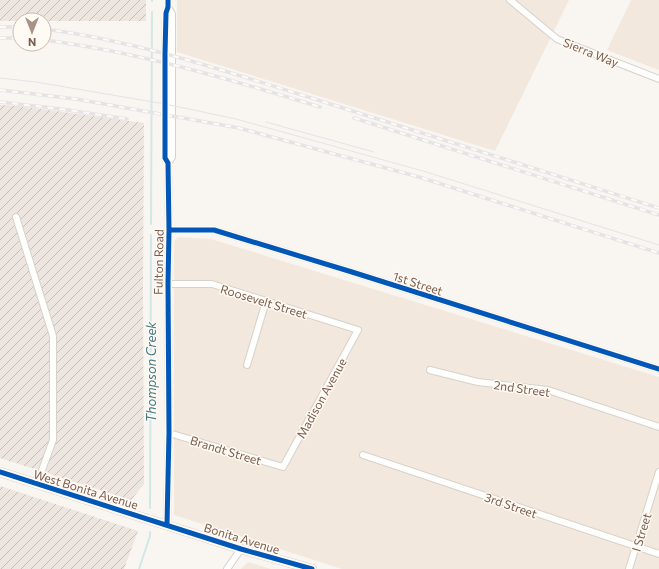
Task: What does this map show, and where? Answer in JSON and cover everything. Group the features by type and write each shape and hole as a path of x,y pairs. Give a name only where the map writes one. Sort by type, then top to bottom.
{"main road":[{"name":"West Bonita Avenue","path":"0,472 167,525"},
{"name":"Bonita Avenue","path":"167,525 241,549 312,569"}],"street":[{"name":"Fulton Road","path":"167,525 169,433 169,230 168,163 165,158 165,54 166,13 168,0"},
{"name":"Sierra Way","path":"510,0 557,39 658,79"},
{"path":"658,79 659,71"},
{"path":"16,217 53,336 53,440 38,484"},
{"name":"1st Street","path":"169,230 214,230 659,369"},
{"name":"Roosevelt Street","path":"168,284 212,284 358,330"},
{"path":"247,365 266,301"},
{"name":"Madison Avenue","path":"283,467 358,330"},
{"name":"2nd Street","path":"430,370 478,382 548,390 659,427"},
{"name":"Brandt Street","path":"169,433 283,467"},
{"name":"3rd Street","path":"362,455 659,554"},
{"name":"I Street","path":"629,569 659,472"},
{"path":"227,569 241,549"}],"shaded area":[{"path":"0,0 146,0 146,21 52,21 52,12 12,12 12,21 0,21"},
{"path":"177,0 569,0 495,151 177,52"},
{"path":"631,0 659,0 659,70 607,50"},
{"path":"0,105 19,106 144,123 144,484 131,500 0,458"},
{"path":"178,237 211,239 659,377 659,569 342,569 174,515 174,241"},
{"path":"0,486 138,531 124,569 0,569"},
{"path":"248,562 271,569 241,569"}],"waterway":[{"name":"Thompson Creek","path":"151,224 152,12"},
{"name":"Thompson Creek","path":"150,508 151,235"},
{"name":"Thompson Creek","path":"139,569 150,532"}],"tram line":[{"path":"0,78 36,82 165,104 236,119 423,171 659,245"},
{"path":"266,122 374,152"}],"railway":[{"path":"0,27 12,27"},
{"path":"52,30 114,41 184,59 659,208"},
{"path":"0,38 12,38"},
{"path":"52,41 149,59 252,86 320,107"},
{"path":"0,90 76,99 239,128 419,177 659,253"},
{"path":"0,102 127,119"},
{"path":"354,118 659,215"}],"cycle path":[{"path":"167,525 169,433 169,230 168,163 165,158 165,54 166,13 168,0"},
{"path":"169,230 214,230 659,369"},
{"path":"0,472 241,549 312,569"}]}
